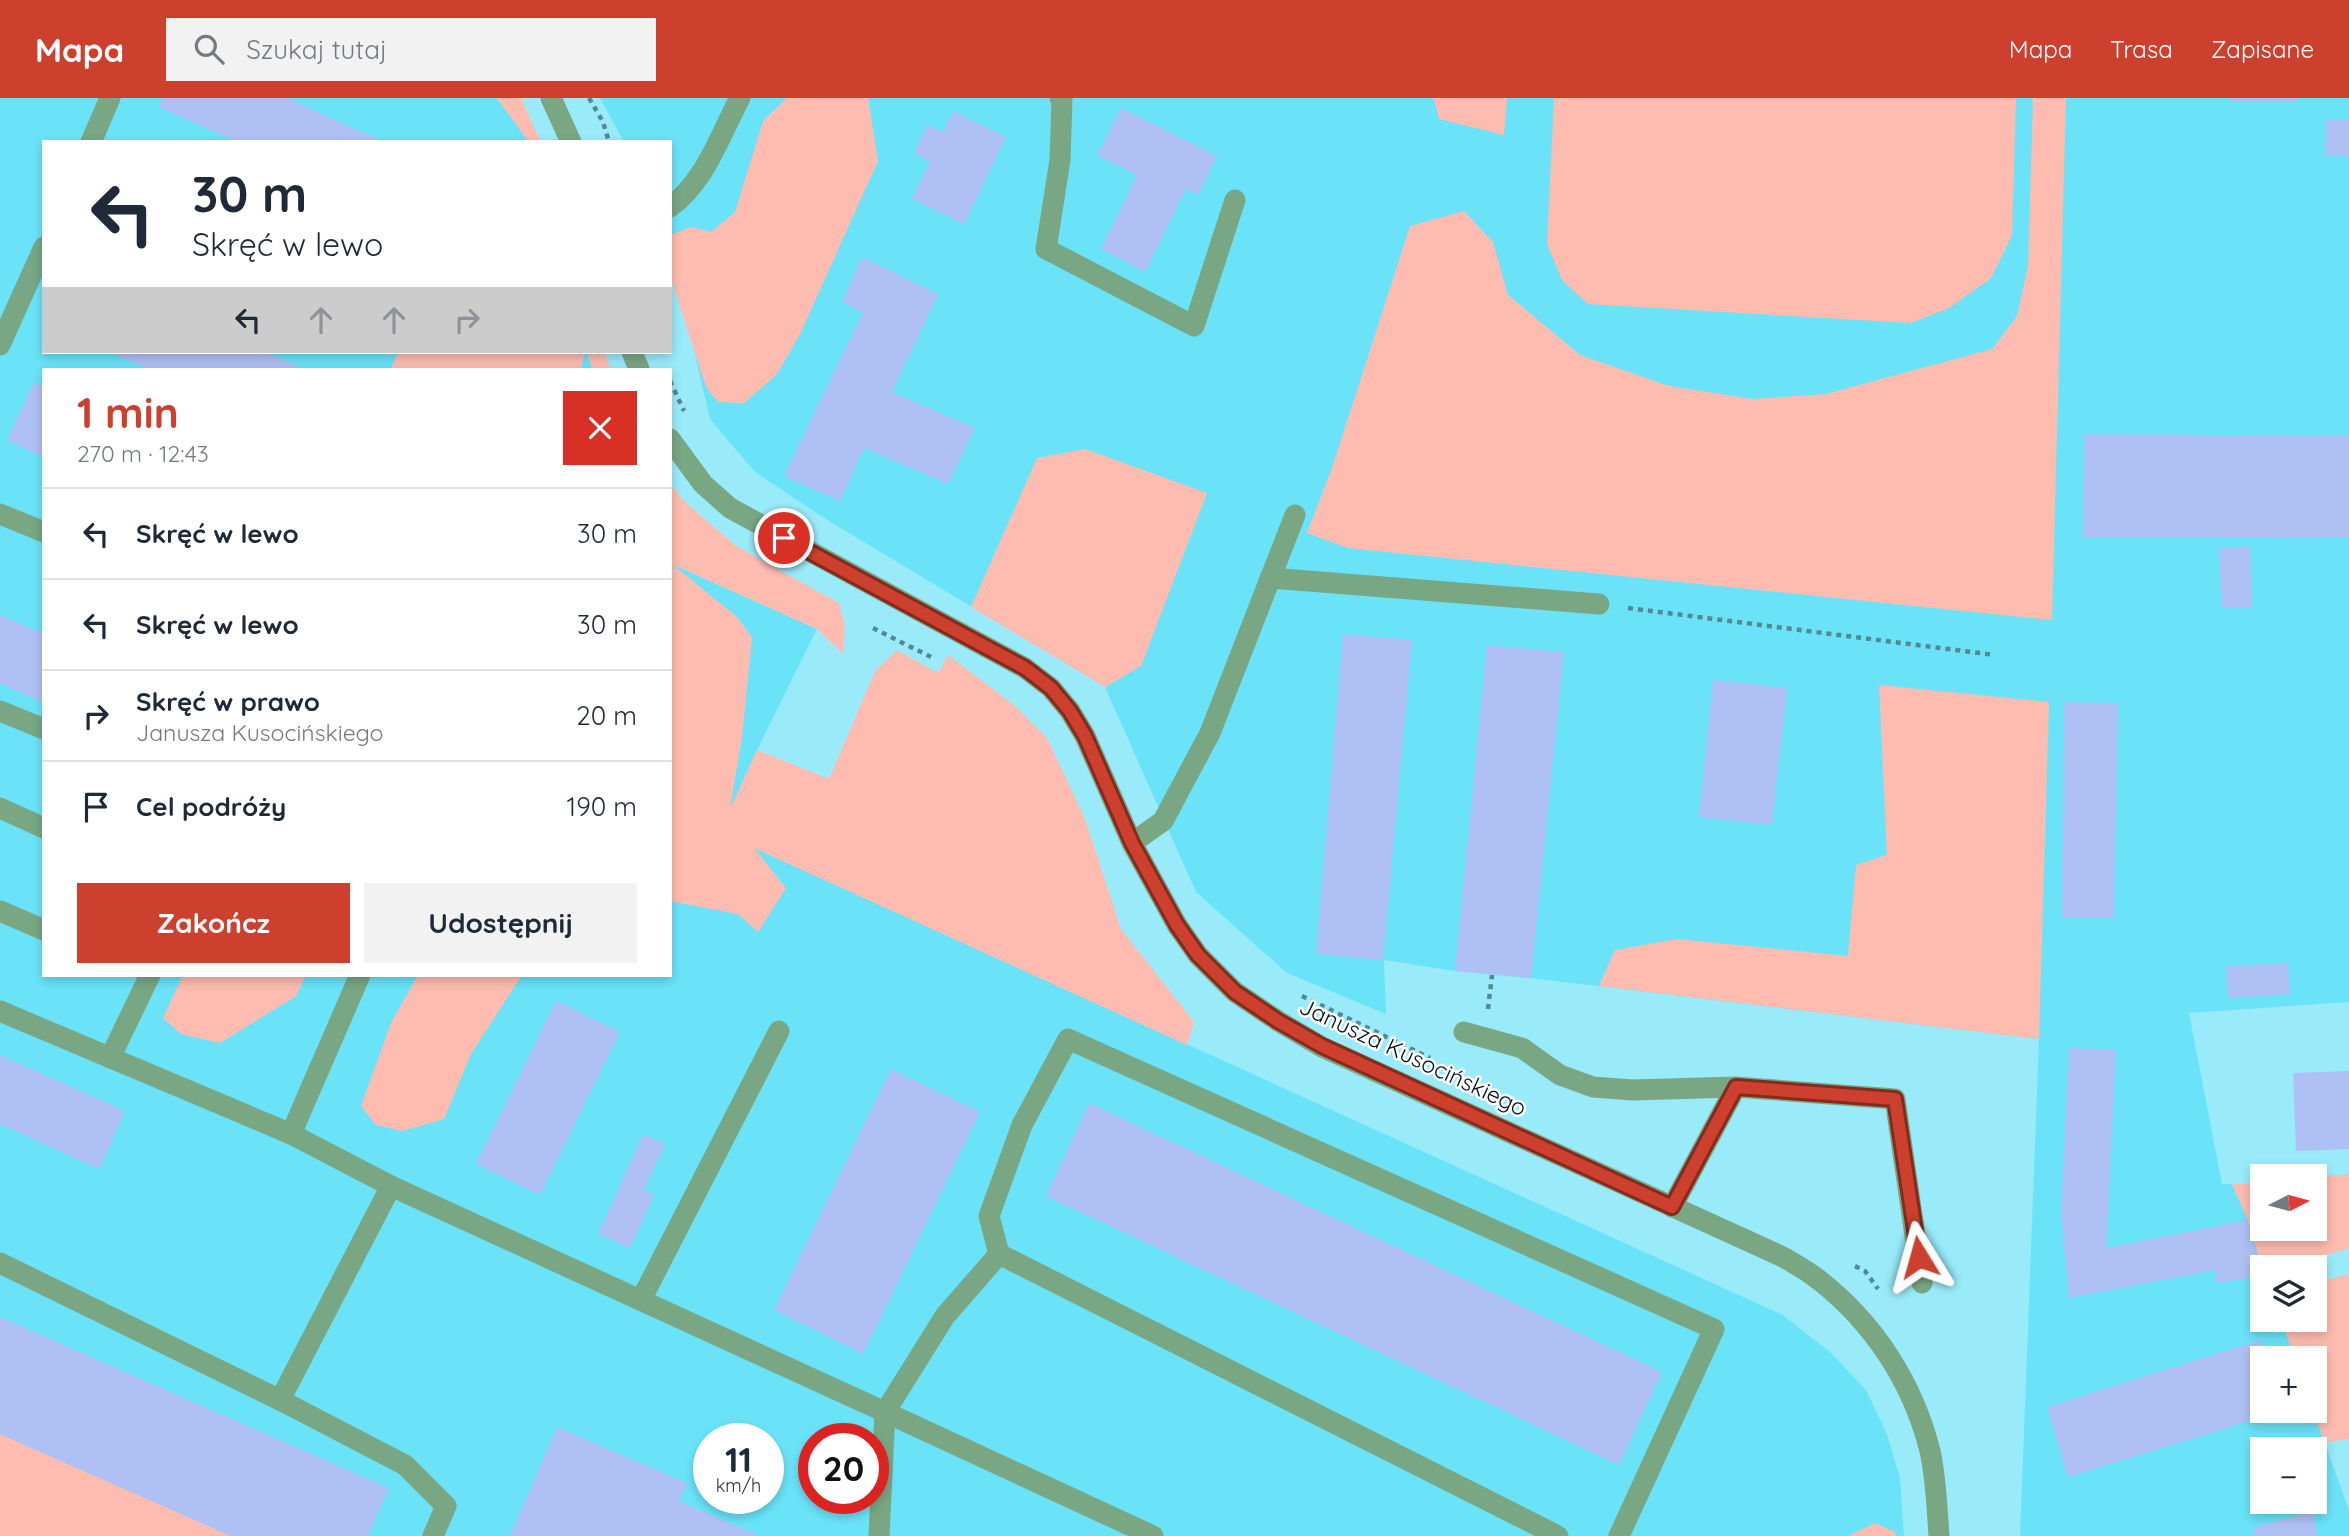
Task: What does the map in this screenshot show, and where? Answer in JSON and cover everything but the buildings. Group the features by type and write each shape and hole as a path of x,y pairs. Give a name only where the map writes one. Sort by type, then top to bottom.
{"street":[{"path":"92,140 110,98"},
{"path":"551,98 570,140"},
{"path":"672,206 698,179 740,98"},
{"path":"1060,98 1060,160 1046,249 1194,326 1235,200"},
{"path":"0,345 42,251"},
{"name":"Janusza Kusocińskiego","path":"672,442 703,484 730,508 1025,668 1051,688 1070,711 1085,736 1132,843 1177,925 1198,955 1235,992 1322,1046 1783,1257 1819,1279 1886,1350 1918,1413 1930,1453 1939,1536"},
{"path":"0,514 42,531"},
{"path":"1132,843 1163,821 1210,733 1295,515"},
{"path":"1270,578 1599,604"},
{"path":"0,711 42,728"},
{"path":"0,808 42,827"},
{"path":"0,911 42,929"},
{"path":"110,1058 147,977"},
{"path":"291,1135 359,977"},
{"path":"0,1012 291,1135 391,1186 1153,1536"},
{"path":"640,1300 779,1031"},
{"path":"1464,1032 1522,1048 1560,1075 1593,1087 1633,1090 1736,1087 1895,1099 1922,1283"},
{"path":"1558,1536 999,1254 989,1216 1022,1125 1068,1039 1714,1329 1619,1536"},
{"path":"1672,1207 1736,1087"},
{"path":"280,1400 391,1186"},
{"path":"879,1536 885,1412 945,1316 999,1254"},
{"path":"0,1263 280,1400 405,1465 446,1506 433,1536"}],"path":[{"path":"589,98 603,122 608,140"},
{"path":"1599,604 1995,654"},
{"path":"873,628 931,657"},
{"path":"1294,992 1440,1063"}],"shaded area":[{"path":"0,98 497,98 528,140 42,140 42,354 588,354 592,368 42,368 42,977 672,977 672,564 817,629 720,832 1783,1315 1831,1353 1866,1390 1887,1434 1900,1478 1904,1536 0,1536"},
{"path":"497,98 521,98 540,140 528,140"},
{"path":"600,98 2349,98 2349,1002 2189,1013 2222,1184 2232,1184 2248,1220 2250,1241 2255,1241 2259,1255 2250,1255 2250,1332 2285,1332 2291,1346 2250,1346 2250,1423 2317,1423 2322,1437 2250,1437 2250,1514 2327,1514 2327,1450 2349,1510 2349,1536 2020,1536 2039,1039 1455,971 1384,960 1386,1014 1287,973 1196,892 1105,687 824,518 755,472 710,419 672,256 672,140 623,140"},
{"path":"787,98 868,98 878,161 800,334 777,374 744,403 718,402 706,387 672,282 672,234 691,227 711,232 735,212 763,121"},
{"path":"1434,98 1507,98 1504,135 1439,119"},
{"path":"1554,98 2016,98 2012,235 1991,278 1949,308 1910,323 1588,304 1562,280 1547,244"},
{"path":"2033,98 2066,98 2052,620 1348,548 1307,533 1332,468 1410,226 1464,211 1493,242 1508,295 1580,355 1669,386 1753,399 1826,394 1992,349 2017,316 2028,266"},
{"path":"397,354 585,354 581,368 391,368"},
{"path":"588,354 605,354 611,368 592,368"},
{"path":"1085,449 1207,493 1141,666 1105,687 971,607 1037,458"},
{"path":"672,486 684,501 736,546 839,603 845,627 843,654 817,629 672,564"},
{"path":"672,564 736,616 752,637 742,737 730,809 757,750 829,779 875,671 897,650 938,673 948,655 1014,705 1047,738 1085,819 1121,929 1194,1022 1187,1045 754,848 786,888 758,932 738,914 672,901"},
{"path":"1879,685 2049,702 2039,1039 1599,986 1615,950 1677,939 1848,956 1856,865 1887,855"},
{"path":"182,977 305,977 296,996 220,1043 181,1034 163,1018"},
{"path":"417,977 521,977 471,1054 444,1119 402,1131 376,1125 361,1106 391,1023"},
{"path":"2349,1174 2349,1248 2327,1255 2258,1255 2254,1241 2328,1241 2328,1176"},
{"path":"2250,1183 2250,1227 2248,1220 2232,1184"},
{"path":"2349,1274 2349,1439 2328,1442 2318,1423 2327,1423 2327,1346 2291,1346 2285,1332 2327,1332 2327,1280"},
{"path":"0,1434 231,1536 0,1536"},
{"path":"1875,1523 1895,1532 1896,1536 1848,1536"}],"route":[{"path":"784,538 1025,668 1051,688 1070,711 1085,736 1132,843 1177,925 1198,955 1235,992 1278,1021 1322,1046 1672,1207 1736,1087 1895,1099 1919,1257"}]}
